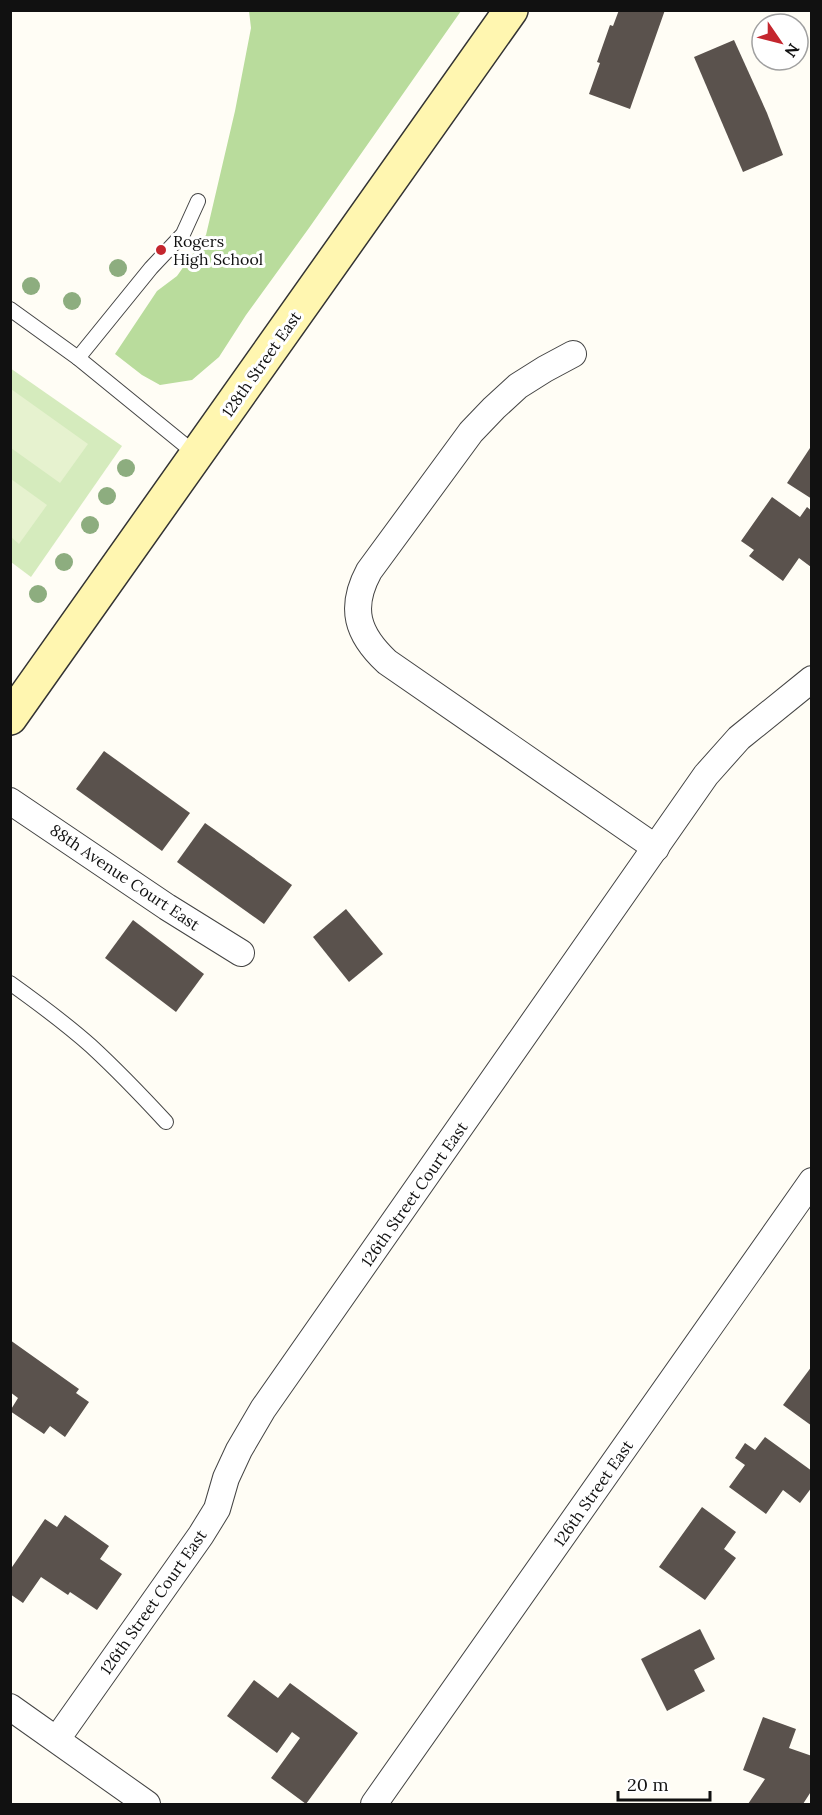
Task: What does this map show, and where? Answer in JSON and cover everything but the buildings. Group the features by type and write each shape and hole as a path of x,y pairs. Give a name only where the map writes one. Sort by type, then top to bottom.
{"street":[{"name":"128th Street East","path":"10,718 511,10"},
{"path":"573,354 518,387 471,432 369,571 358,597 359,621 368,641 387,662 656,848"},
{"name":"126th Street Court East","path":"57,1739 201,1535 217,1509 226,1479 239,1450 263,1409 706,775 761,718 812,679"},
{"name":"88th Avenue Court East","path":"10,801 167,907 241,953"},
{"name":"126th Street East","path":"374,1804 812,1181"},
{"path":"10,1707 147,1804"}],"lane":[{"path":"78,358 183,234 198,201"},
{"path":"10,309 78,358 197,455"},
{"path":"10,983 48,1010 89,1045 129,1082 166,1122"}],"green space":[{"path":"249,11 461,11 246,315 219,357 192,380 160,385 142,375 115,354 157,291 177,276 206,235 235,111 251,28"},
{"path":"10,368 122,446 31,577 11,562"},
{"path":"11,389 88,444 60,483 11,448"},
{"path":"11,479 47,505 19,544 11,537"}],"place":[{"name":"Rogers High School","path":"161,250"}]}
